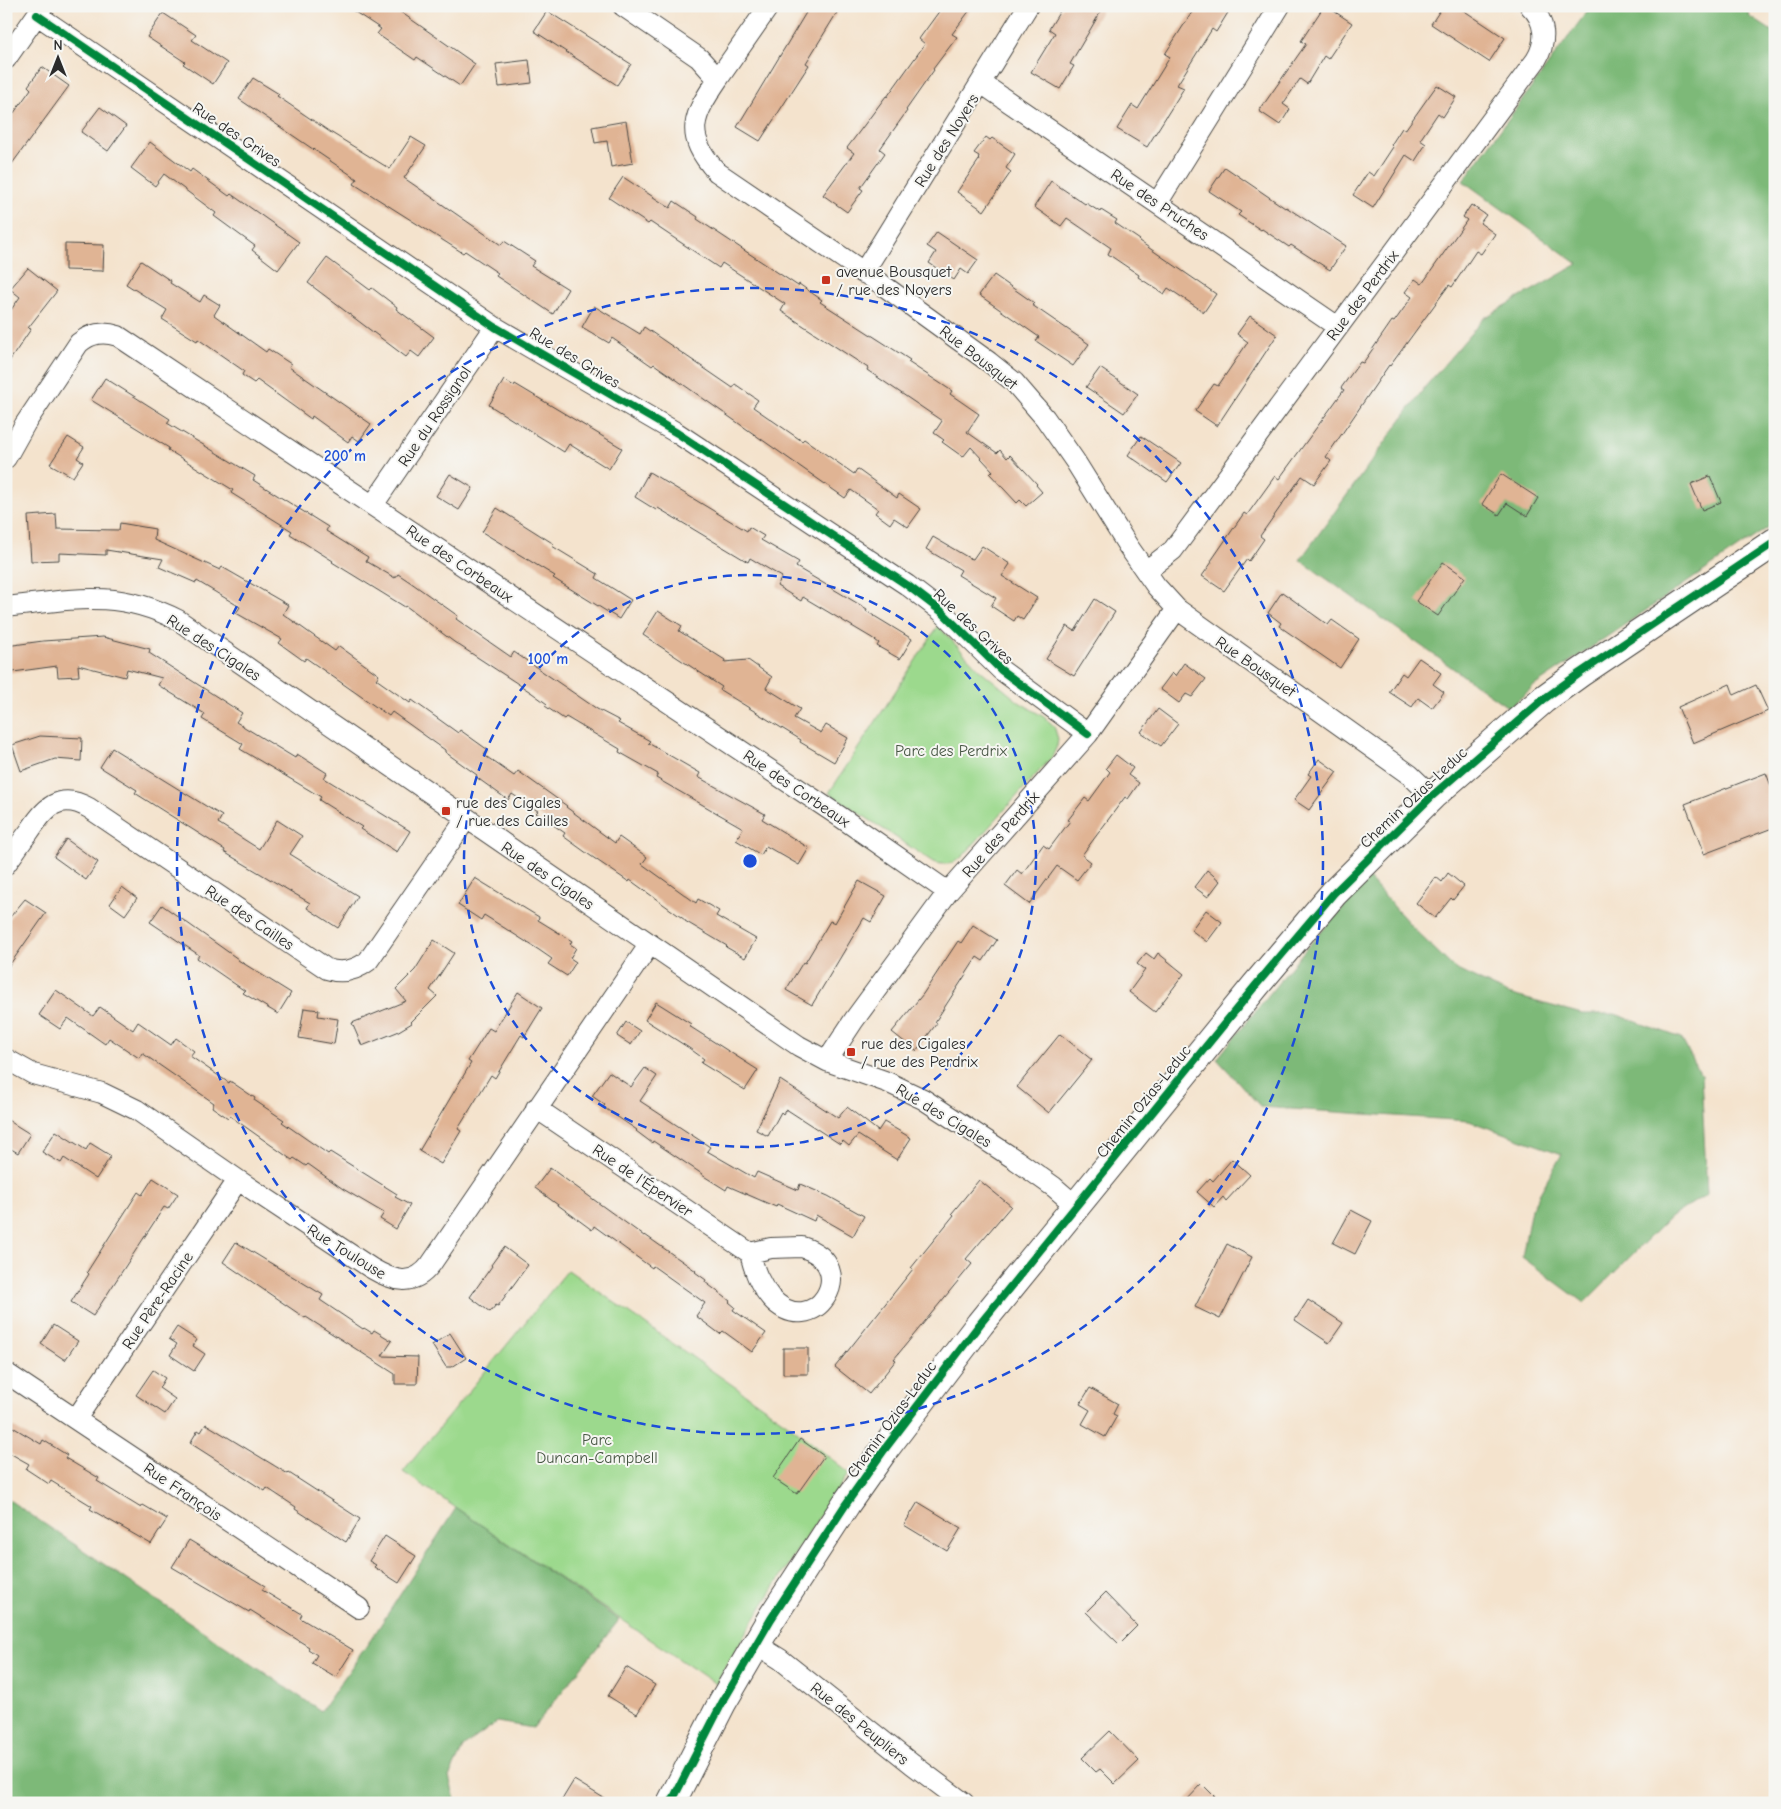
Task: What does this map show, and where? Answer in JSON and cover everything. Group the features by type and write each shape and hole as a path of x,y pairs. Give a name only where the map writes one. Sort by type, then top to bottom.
{"street":[{"path":"622,6 699,58 718,79"},
{"name":"Rue Bousquet","path":"769,6 700,107 695,122 695,136 704,157 717,172 731,183 864,273 990,362 1014,382 1025,393 1075,461 1104,510 1146,571 1166,598 1177,609 1410,775 1432,796"},
{"name":"Rue des Noyers","path":"864,273 1028,6"},
{"path":"1158,202 1280,6"},
{"name":"Rue des Perdrix","path":"1146,571 1173,550 1539,55 1543,42 1543,30 1539,18 1530,6"},
{"path":"6,59 40,10"},
{"name":"Rue des Grives","path":"40,10 495,326 684,437 907,585 941,611 1001,670 1088,734"},
{"name":"Rue des Pruches","path":"981,83 1158,202 1338,327"},
{"name":"Rue du Rossignol","path":"373,506 495,326"},
{"name":"Rue des Corbeaux","path":"6,458 16,438 79,343 89,336 106,333 118,336 839,816 948,892"},
{"name":"Chemin Ozias-Leduc","path":"671,1803 718,1711 756,1644 817,1547 884,1450 948,1364 1256,985 1334,893 1432,796 1520,718 1648,626 1775,542"},
{"name":"Rue des Cigales","path":"6,607 103,598 135,604 166,614 190,628 798,1046 827,1061 887,1082 923,1099 1016,1160 1054,1187 1076,1206"},
{"name":"Rue des Perdrix","path":"827,1061 854,1020 948,892 1088,734 1177,609"},
{"name":"Rue des Cailles","path":"6,864 43,812 58,802 76,802 89,808 327,969 345,972 357,968 372,956 466,819"},
{"name":"Rue Toulouse","path":"6,1059 33,1074 87,1088 118,1100 137,1110 238,1180 386,1277 398,1280 411,1278 427,1269 650,944"},
{"name":"Rue de l'Épervier","path":"536,1108 750,1253"},
{"name":"Rue Père-Racine","path":"76,1419 238,1180"},
{"name":"Rue François","path":"6,1373 359,1608"},
{"name":"Rue des Peupliers","path":"756,1644 787,1664 964,1803"}],"green space":[{"path":"1591,6 1751,6 1749,16 1775,33 1775,523 1534,686 1509,708 1300,560 1425,387 1484,318 1578,264 1463,181"},
{"name":"Parc des Perdrix","path":"938,626 979,669 1019,702 1044,717 1054,726 1058,739 1052,757 963,856 960,859 945,864 933,862 829,793"},
{"path":"1369,879 1418,933 1455,969 1508,994 1582,1014 1615,1014 1681,1038 1701,1075 1707,1194 1668,1219 1584,1303 1522,1257 1531,1209 1562,1154 1469,1121 1261,1107 1217,1059 1304,951"},
{"name":"Parc Duncan-Campbell","path":"568,1270 788,1424 849,1473 780,1577 716,1684 403,1472"},
{"path":"6,1498 321,1711 376,1632 456,1508 619,1620 533,1728 497,1722 464,1746 449,1777 456,1803 6,1803"}],"building":[{"path":"346,6 392,6 475,64 460,86 417,57 415,60 377,34 381,29"},
{"path":"810,6 841,6 806,63 809,65 760,141 737,127"},
{"path":"943,6 973,6 952,34 957,37 933,69 907,111 880,149 885,153 860,188 863,190 847,212 823,195 854,153 847,148 925,44 919,39"},
{"path":"1063,6 1104,6 1070,64 1074,66 1060,89 1031,72 1055,33 1049,29"},
{"path":"1196,6 1232,6 1216,32 1212,29 1177,85 1184,88 1147,147 1117,129 1132,105 1138,109 1170,57 1165,54"},
{"path":"1324,6 1352,23 1328,59 1324,56 1307,84 1300,79 1283,104 1290,109 1280,125 1259,111 1306,44 1301,41"},
{"path":"1443,6 1457,6 1505,38 1489,62 1431,24"},
{"path":"547,11 631,64 617,85 534,31"},
{"path":"163,13 196,35 192,40 227,63 213,84 183,64 185,62 147,37"},
{"path":"529,60 532,83 499,87 496,64"},
{"path":"42,67 69,86 6,172 6,124 31,89 28,86"},
{"path":"253,78 279,94 277,96 330,132 390,169 411,137 426,146 404,178 501,245 504,241 535,261 531,266 568,289 553,314 496,276 498,273 465,251 463,253 354,184 357,179 239,99"},
{"path":"1437,85 1456,97 1443,117 1438,113 1420,140 1426,144 1415,161 1406,155 1373,208 1353,195 1368,172 1374,176 1393,147 1391,145 1402,128 1405,130"},
{"path":"100,107 126,126 108,151 81,132"},
{"path":"626,121 633,163 611,167 607,141 595,143 592,127"},
{"path":"986,137 990,140 992,138 1015,154 1006,168 1011,172 984,211 957,192 979,160 979,156 974,153"},
{"path":"150,142 190,172 192,169 229,196 231,194 299,242 278,270 252,250 255,246 214,216 216,213 164,174 155,186 131,168"},
{"path":"1225,167 1285,208 1346,246 1330,270 1238,215 1241,212 1209,191"},
{"path":"623,177 670,208 674,201 698,217 697,219 798,286 799,284 822,300 820,302 910,360 908,362 952,391 950,394 979,414 967,432 997,453 1000,450 1007,458 1010,455 1042,492 1026,506 1020,500 1017,503 990,474 993,471 971,447 963,457 942,442 944,440 934,433 942,421 867,370 868,368 781,311 785,304 722,263 719,268 650,222 648,224 609,198"},
{"path":"1051,181 1085,204 1100,212 1101,210 1117,220 1115,223 1139,241 1216,294 1204,312 1168,288 1164,294 1138,277 1139,275 1108,254 1111,248 1067,218 1061,226 1034,207"},
{"path":"1471,205 1486,215 1480,223 1495,234 1481,254 1476,251 1452,287 1449,285 1389,365 1326,457 1331,461 1314,484 1302,476 1260,536 1264,539 1249,561 1247,559 1224,591 1202,576 1211,561 1244,513 1247,515 1275,476 1279,479 1344,390 1341,388 1360,362 1363,363 1392,321 1394,322 1412,297 1405,292 1415,279 1422,284 1467,220 1463,217"},
{"path":"937,232 978,260 968,274 961,269 954,280 929,263 936,252 927,246"},
{"path":"65,244 104,245 103,271 65,270"},
{"path":"327,258 370,290 372,288 397,307 396,309 434,337 419,357 411,351 406,357 308,283"},
{"path":"141,261 171,281 170,283 200,302 204,295 220,305 214,315 266,352 268,349 291,364 289,367 371,424 359,441 352,436 348,442 312,416 311,419 257,380 254,383 242,375 244,371 198,339 197,341 162,319 167,310 126,284"},
{"path":"28,268 57,291 28,328 31,329 6,366 6,317 20,297 10,289"},
{"path":"994,275 1034,303 1032,305 1089,344 1073,366 1036,341 1039,337 979,295"},
{"path":"594,306 640,334 644,327 733,388 735,384 758,400 753,407 802,441 804,439 854,474 857,469 897,498 899,494 921,509 908,527 894,518 890,524 875,513 878,509 851,490 845,498 654,364 652,366 612,338 609,343 582,327"},
{"path":"1250,316 1277,335 1217,426 1195,411 1214,384 1218,386 1248,342 1237,334"},
{"path":"1100,368 1138,394 1124,413 1086,387"},
{"path":"105,378 170,419 167,423 255,476 253,480 328,527 326,531 368,557 366,561 395,578 398,574 410,582 458,616 456,619 511,657 514,652 597,709 620,721 618,723 650,741 648,743 700,773 698,777 765,814 762,819 809,848 799,865 766,846 761,855 736,840 743,828 656,778 658,774 619,752 620,749 566,717 564,719 545,706 547,704 532,693 454,642 406,606 332,562 290,534 292,531 231,493 233,490 91,400"},
{"path":"504,380 514,386 515,384 622,448 609,469 569,444 564,452 489,405"},
{"path":"1141,436 1181,463 1167,482 1128,455"},
{"path":"68,437 84,447 77,458 83,462 73,477 50,464"},
{"path":"649,472 747,531 749,527 764,536 761,540 799,562 796,567 867,609 866,611 912,639 900,659 877,646 879,643 872,638 803,597 801,601 777,586 782,577 750,558 748,562 658,508 656,510 635,497"},
{"path":"450,474 473,488 459,510 436,496"},
{"path":"1501,474 1538,498 1527,516 1507,503 1499,515 1482,504"},
{"path":"1710,476 1721,502 1702,510 1691,484"},
{"path":"497,508 554,544 552,546 598,574 596,578 631,600 619,619 553,578 555,576 482,532"},
{"path":"56,514 57,529 119,530 120,523 155,529 154,540 220,570 222,567 288,605 283,614 335,651 339,646 379,675 376,679 410,703 412,700 458,733 460,730 488,750 484,755 514,776 518,771 615,843 619,837 647,857 642,864 696,903 698,899 719,911 716,916 756,939 745,958 685,921 630,880 629,882 588,854 563,836 565,833 536,813 538,811 512,794 508,800 476,777 477,775 445,752 445,750 392,712 389,716 306,658 304,661 279,643 282,639 236,613 240,607 197,581 196,583 159,567 163,559 106,550 106,555 59,553 59,560 31,561 28,516"},
{"path":"933,537 969,558 973,559 982,546 1010,564 1002,576 1037,598 1023,620 1017,616 1014,621 991,606 996,598 958,575 961,570 926,549"},
{"path":"1443,562 1465,577 1438,616 1416,601"},
{"path":"1282,592 1328,625 1332,620 1359,639 1340,668 1279,626 1281,623 1268,613"},
{"path":"1095,599 1115,612 1074,676 1046,659 1067,626 1075,631"},
{"path":"658,611 682,626 679,631 725,660 724,662 748,660 772,677 766,688 800,709 794,718 821,733 826,725 848,738 834,762 720,690 722,687 643,635"},
{"path":"103,637 150,649 149,653 242,713 236,722 295,758 297,754 327,773 324,778 410,831 397,852 319,800 321,797 240,749 243,744 202,719 205,714 158,685 162,678 127,669 125,677 78,665 79,676 58,677 57,666 6,673 6,646 43,641"},
{"path":"1419,658 1441,673 1433,684 1444,692 1432,708 1418,698 1412,707 1389,692 1402,673 1406,676"},
{"path":"1184,663 1206,679 1192,697 1186,694 1179,703 1160,689 1172,673 1175,676"},
{"path":"1730,684 1734,695 1756,685 1768,711 1693,743 1678,707"},
{"path":"1158,709 1178,724 1161,746 1141,732"},
{"path":"40,736 82,738 81,761 55,759 21,771 12,745"},
{"path":"112,748 222,816 218,823 259,849 277,820 302,836 290,854 358,896 338,928 307,908 310,903 224,852 225,850 135,793 137,790 100,767"},
{"path":"1116,755 1133,768 1128,775 1139,783 1128,799 1125,797 1082,855 1091,862 1077,880 1057,866 1029,904 1005,886 1017,870 1022,874 1043,845 1049,849 1085,798 1089,801 1110,772 1106,768"},
{"path":"1319,759 1337,772 1309,810 1294,800 1311,776 1308,774"},
{"path":"1766,773 1775,796 1775,827 1704,854 1685,804"},
{"path":"66,839 98,862 86,880 54,857"},
{"path":"1207,870 1220,881 1208,897 1194,887"},
{"path":"1448,873 1464,886 1453,900 1451,898 1435,918 1416,903 1436,877 1442,882"},
{"path":"475,878 539,917 538,920 572,941 570,944 576,948 570,958 576,962 567,976 548,964 552,959 539,950 484,915 481,920 458,905"},
{"path":"859,881 886,896 871,922 864,918 812,1005 786,990 803,962 805,963 830,921 835,923"},
{"path":"122,887 137,898 125,915 110,904"},
{"path":"25,899 46,913 6,970 6,922"},
{"path":"162,905 238,960 291,993 278,1014 243,993 245,991 197,958 199,955 150,922"},
{"path":"1206,910 1222,922 1207,942 1191,930"},
{"path":"973,925 997,940 983,961 977,957 935,1022 937,1023 916,1051 892,1032 923,994 958,941 961,943"},
{"path":"434,940 454,953 430,990 437,996 412,1023 397,1032 362,1046 352,1023 406,1001 396,989 415,970"},
{"path":"1146,953 1154,959 1158,953 1184,974 1155,1012 1129,992 1145,970 1137,964"},
{"path":"56,990 93,1016 100,1007 133,1030 138,1022 171,1045 176,1038 194,1051 190,1056 229,1083 230,1081 255,1098 254,1100 284,1120 282,1122 328,1154 330,1152 397,1194 395,1197 410,1205 396,1229 380,1219 384,1213 343,1189 308,1164 306,1166 294,1158 292,1160 230,1116 228,1118 212,1107 214,1103 142,1053 139,1058 109,1038 105,1044 68,1018 60,1029 39,1015"},
{"path":"518,992 542,1008 524,1037 521,1035 495,1078 491,1075 458,1129 461,1131 441,1164 419,1151 471,1063 468,1061 489,1028 494,1031"},
{"path":"656,1002 691,1024 689,1026 758,1070 745,1090 701,1063 704,1059 645,1020"},
{"path":"304,1008 319,1010 318,1016 338,1019 334,1044 299,1038"},
{"path":"626,1022 640,1031 631,1045 617,1036"},
{"path":"1060,1034 1092,1060 1049,1113 1017,1087"},
{"path":"645,1068 657,1076 640,1101 710,1147 707,1151 754,1178 757,1172 798,1190 800,1184 828,1196 864,1216 853,1236 816,1215 814,1221 777,1204 776,1207 728,1186 726,1190 653,1141 652,1143 637,1130 603,1107 605,1105 592,1096 609,1072 631,1087"},
{"path":"780,1080 838,1118 847,1107 878,1131 884,1122 911,1138 897,1160 858,1135 849,1146 843,1141 840,1144 786,1109 783,1114 781,1112 768,1136 756,1130"},
{"path":"6,1119 30,1134 18,1153 6,1146"},
{"path":"56,1131 86,1150 90,1143 111,1156 96,1179 64,1158 61,1163 42,1152"},
{"path":"1232,1159 1250,1175 1226,1201 1223,1197 1214,1207 1197,1192 1210,1178 1213,1181"},
{"path":"550,1168 696,1271 706,1280 705,1282 730,1301 735,1307 733,1310 766,1333 752,1352 723,1331 720,1334 696,1316 705,1303 594,1226 592,1230 535,1188"},
{"path":"153,1178 178,1194 168,1209 164,1207 93,1316 71,1302 89,1274 87,1272 138,1192 142,1195"},
{"path":"979,1180 1011,1206 966,1259 972,1264 894,1359 896,1360 869,1394 835,1367 913,1269 911,1268 954,1215 952,1213"},
{"path":"1351,1210 1372,1221 1355,1254 1333,1243"},
{"path":"236,1242 323,1295 320,1300 363,1329 372,1333 374,1330 392,1341 382,1356 418,1357 417,1384 395,1384 395,1374 305,1318 223,1262"},
{"path":"1227,1244 1252,1257 1220,1319 1195,1307"},
{"path":"504,1247 528,1265 498,1306 496,1305 490,1312 470,1297"},
{"path":"1308,1300 1343,1323 1329,1343 1295,1320"},
{"path":"53,1325 78,1341 65,1360 41,1344"},
{"path":"177,1327 197,1340 193,1346 205,1354 194,1371 170,1355 177,1344 169,1339"},
{"path":"450,1333 466,1358 452,1367 446,1367 432,1345"},
{"path":"783,1348 808,1348 808,1374 783,1374"},
{"path":"153,1370 165,1378 159,1388 175,1399 165,1414 136,1395"},
{"path":"1090,1388 1118,1404 1113,1414 1117,1416 1105,1437 1082,1424 1090,1410 1080,1404"},
{"path":"6,1423 41,1444 43,1440 67,1455 65,1458 99,1478 97,1481 141,1508 143,1505 167,1519 151,1544 90,1509 92,1506 51,1481 49,1484 26,1469 29,1464 6,1451"},
{"path":"206,1424 289,1473 360,1519 346,1542 295,1509 296,1507 267,1488 265,1491 190,1443 198,1430 201,1432"},
{"path":"800,1439 824,1456 797,1494 773,1478"},
{"path":"918,1502 961,1528 947,1551 904,1525"},
{"path":"385,1536 416,1556 399,1583 374,1567 376,1565 369,1561"},
{"path":"189,1540 265,1586 262,1590 302,1614 300,1618 353,1650 336,1677 312,1663 317,1655 308,1649 309,1647 250,1610 249,1612 172,1567"},
{"path":"1105,1593 1137,1626 1119,1644 1086,1612"},
{"path":"626,1667 655,1685 637,1714 608,1696"},
{"path":"1110,1731 1139,1761 1115,1784 1100,1769 1096,1772 1082,1758"},
{"path":"574,1780 612,1803 560,1803"},
{"path":"1202,1784 1221,1803 1184,1803"}],"cycle path":[{"path":"37,15 495,327 677,433 907,585 941,611 1001,670 1088,734"},
{"path":"671,1803 722,1703 771,1619 846,1504 884,1450 980,1324 1256,985 1334,893 1432,796 1544,699 1775,542"}],"place":[{"name":"avenue Bousquet / rue des Noyers","path":"826,280"},
{"name":"rue des Cigales / rue des Cailles","path":"446,811"},
{"name":"rue des Cigales / rue des Perdrix","path":"851,1052"}]}
